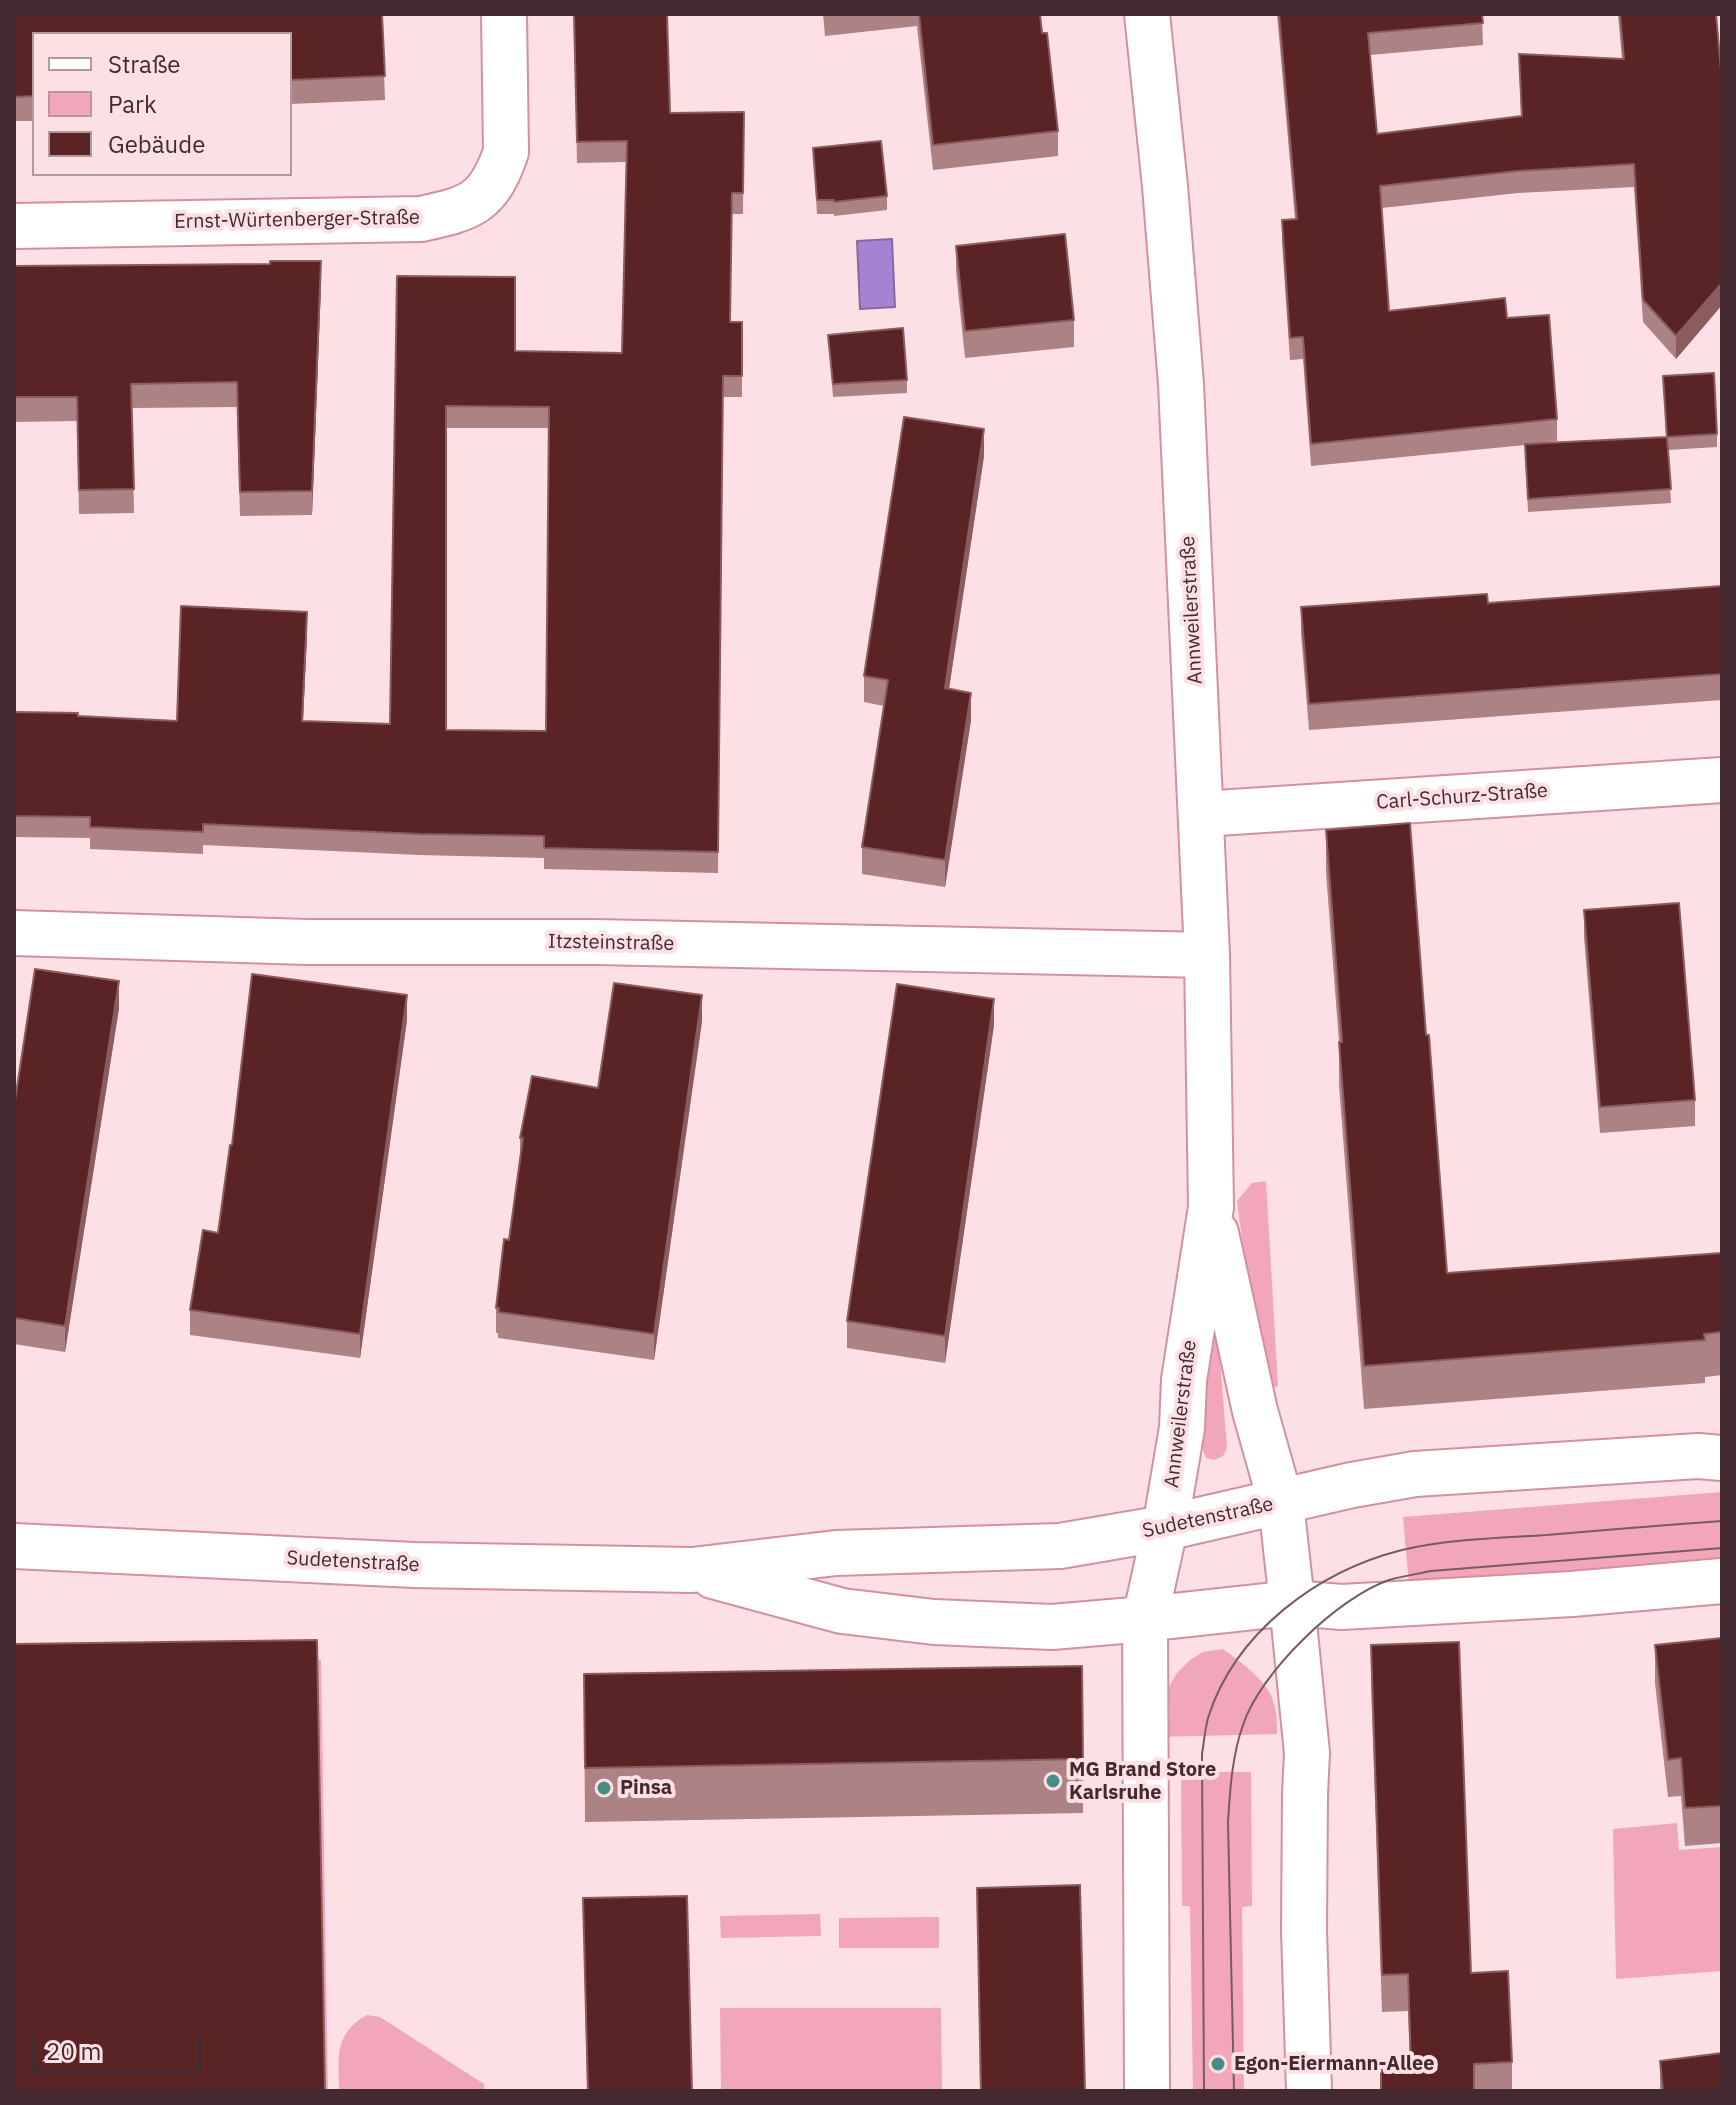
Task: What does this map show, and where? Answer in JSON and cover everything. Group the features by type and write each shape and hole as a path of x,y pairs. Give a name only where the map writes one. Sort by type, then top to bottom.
{"street":[{"name":"Ernst-Würtenberger-Straße","path":"14,226 421,219 460,210 482,197 499,173 506,152 504,14"},
{"name":"Annweilerstraße","path":"1145,1619 1182,1428 1184,1380 1211,1207 1202,814 1181,384 1147,14"},
{"name":"Carl-Schurz-Straße","path":"1202,814 1722,780"},
{"name":"Itzsteinstraße","path":"14,933 307,942 595,942 1207,955"},
{"name":"Annweilerstraße","path":"1211,1207 1255,1411 1281,1503 1292,1603"},
{"name":"Sudetenstraße","path":"14,1546 414,1565 692,1570 836,1553 1060,1546 1165,1528 1352,1485 1415,1474 1698,1456 1722,1458"},
{"name":"Sudetenstraße","path":"692,1570 842,1611 934,1622 1052,1627 1292,1603 1342,1607 1572,1594 1722,1581"},
{"path":"1292,1603 1307,1753 1304,1930 1309,2091"},
{"path":"1145,1619 1147,2091"}],"green space":[{"path":"1266,1181 1278,1386 1269,1389 1255,1337 1237,1201 1252,1183"},
{"path":"1213,1330 1218,1334 1227,1448 1223,1456 1214,1460 1206,1458 1203,1450 1203,1336"},
{"path":"1722,1492 1722,1561 1409,1585 1403,1517"},
{"path":"14,1645 321,1660 328,2091 325,2091"},
{"path":"1223,1649 1267,1689 1275,1707 1277,1734 1156,1737 1165,1693 1177,1673 1203,1652"},
{"path":"1181,1772 1251,1772 1252,1906 1242,1907 1244,2091 1193,2091 1190,1906 1182,1906"},
{"path":"1677,1823 1679,1850 1722,1847 1722,1971 1616,1979 1613,1829"},
{"path":"820,1914 821,1936 721,1938 720,1916"},
{"path":"939,1917 939,1948 839,1948 839,1918"},
{"path":"720,2008 941,2008 942,2091 721,2091"},
{"path":"367,2015 380,2017 484,2084 484,2091 339,2091 339,2057 343,2039 356,2022"}],"shaded area":[{"path":"892,239 895,307 860,309 857,241"}],"building":[{"path":"14,14 382,14 385,76 292,80 292,32 32,32 32,96 14,97"},
{"path":"574,14 667,14 670,113 744,112 743,193 732,193 730,322 742,322 742,376 723,376 718,852 544,848 544,836 203,824 203,832 90,827 90,817 14,816 14,712 78,713 78,716 177,721 181,606 307,612 302,721 390,724 397,276 515,277 515,351 622,353 627,141 577,142","holes":["446,406 549,407 546,731 446,730"]},
{"path":"919,14 1040,14 1042,33 1047,33 1058,131 933,145"},
{"path":"1279,14 1482,14 1483,23 1368,33 1377,134 1522,116 1519,54 1624,59 1620,14 1716,14 1722,82 1722,283 1676,336 1643,300 1634,164 1518,171 1380,186 1389,311 1505,298 1507,318 1549,315 1557,419 1311,444 1303,337 1290,338 1282,220 1297,219"},
{"path":"881,141 887,196 834,202 817,200 813,148"},
{"path":"1065,234 1074,320 965,331 956,246"},
{"path":"270,261 321,261 312,491 240,492 237,382 131,384 134,489 79,490 77,397 14,397 14,266 270,264"},
{"path":"903,328 907,380 833,384 828,335"},
{"path":"1714,373 1717,434 1667,437 1663,376"},
{"path":"904,417 984,429 945,688 971,693 945,860 862,847 888,680 864,676"},
{"path":"1667,437 1671,489 1528,499 1525,444"},
{"path":"1722,586 1722,674 1309,704 1301,607 1487,594 1488,603"},
{"path":"1410,823 1447,1273 1722,1253 1722,1332 1704,1334 1705,1340 1364,1366 1326,830"},
{"path":"1679,903 1695,1100 1600,1107 1584,910"},
{"path":"35,969 119,981 65,1326 14,1318 14,1107"},
{"path":"252,974 407,995 360,1334 190,1310 203,1230 218,1233 232,1145"},
{"path":"614,983 702,995 654,1334 498,1312 499,1308 496,1308 504,1239 509,1240 523,1138 520,1138 532,1076 598,1088"},
{"path":"897,984 994,999 945,1336 847,1321"},
{"path":"1722,1638 1722,1806 1685,1808 1681,1758 1668,1760 1655,1645"},
{"path":"317,1640 325,2091 14,2091 14,1644"},
{"path":"1459,1642 1471,1973 1508,1971 1512,2062 1474,2064 1474,2091 1381,2091 1381,2067 1411,2066 1408,1974 1382,1975 1371,1645"},
{"path":"1082,1666 1083,1759 585,1768 584,1674"},
{"path":"1080,1885 1085,2091 981,2091 977,1888"},
{"path":"687,1896 692,2091 588,2091 583,1898"},
{"path":"1722,2053 1722,2091 1663,2091 1660,2061"}],"tram line":[{"path":"1204,2091 1202,1754 1208,1718 1221,1687 1238,1658 1259,1633 1284,1610 1340,1573 1402,1550 1437,1543 1722,1521"},
{"path":"1234,2091 1228,1822 1231,1785 1243,1725 1252,1705 1283,1661 1324,1620 1368,1589 1389,1580 1431,1571 1722,1548"}],"place":[{"name":"MG Brand Store Karlsruhe","path":"1053,1781"},
{"name":"Pinsa","path":"604,1788"},
{"name":"Egon-Eiermann-Allee","path":"1218,2064"}]}
